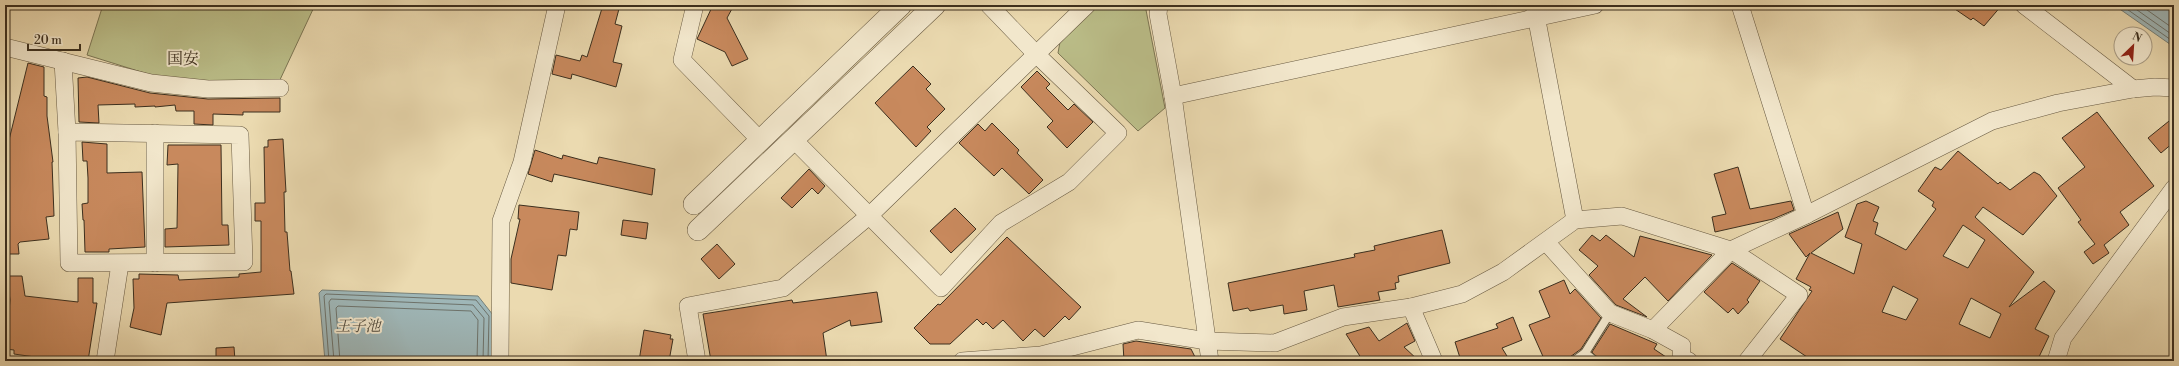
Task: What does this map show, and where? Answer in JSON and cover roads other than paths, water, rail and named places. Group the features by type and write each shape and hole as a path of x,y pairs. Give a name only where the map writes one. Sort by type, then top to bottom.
{"street":[{"path":"500,361 501,221 522,162 557,5"},
{"path":"695,5 682,60 760,140"},
{"path":"694,204 901,5"},
{"path":"698,230 935,5"},
{"path":"794,139 941,288 1001,223 1069,182 1118,133 1037,55 989,5"},
{"path":"697,361 688,306 783,288 870,215 1087,5"},
{"path":"1159,5 1158,14 1173,96 1210,361"},
{"path":"1173,96 1535,11 1595,5"},
{"path":"1740,5 1806,216"},
{"path":"2024,5 2133,89"},
{"path":"1535,11 1576,220"},
{"path":"5,47 151,83 208,89 280,88"},
{"path":"63,61 67,132 69,263 120,264 244,262 240,136 67,132"},
{"path":"1653,330 1731,250 1806,216 1992,121 2058,103 2133,89 2155,87 2174,88"},
{"path":"155,134 156,263"},
{"path":"2056,361 2063,338 2174,188"},
{"path":"962,361 1041,355 1138,330 1207,341 1275,343 1344,317 1411,307 1462,294 1503,272 1576,220 1622,216 1731,250 1799,295 1747,361"},
{"path":"1546,242 1610,313 1653,330 1682,346 1681,357 1689,361"},
{"path":"105,361 120,264"},
{"path":"1411,307 1434,361"}],"lane":[{"path":"1574,361 1585,353 1610,313"},
{"path":"1585,353 1595,361"}],"water":[{"path":"2114,5 2174,5 2174,47 2153,32 2153,26 2144,26"},
{"name":"王子池","path":"322,290 478,296 493,315 492,361 325,361 319,293"}],"district":[{"name":"国安","path":"183,58"}]}
